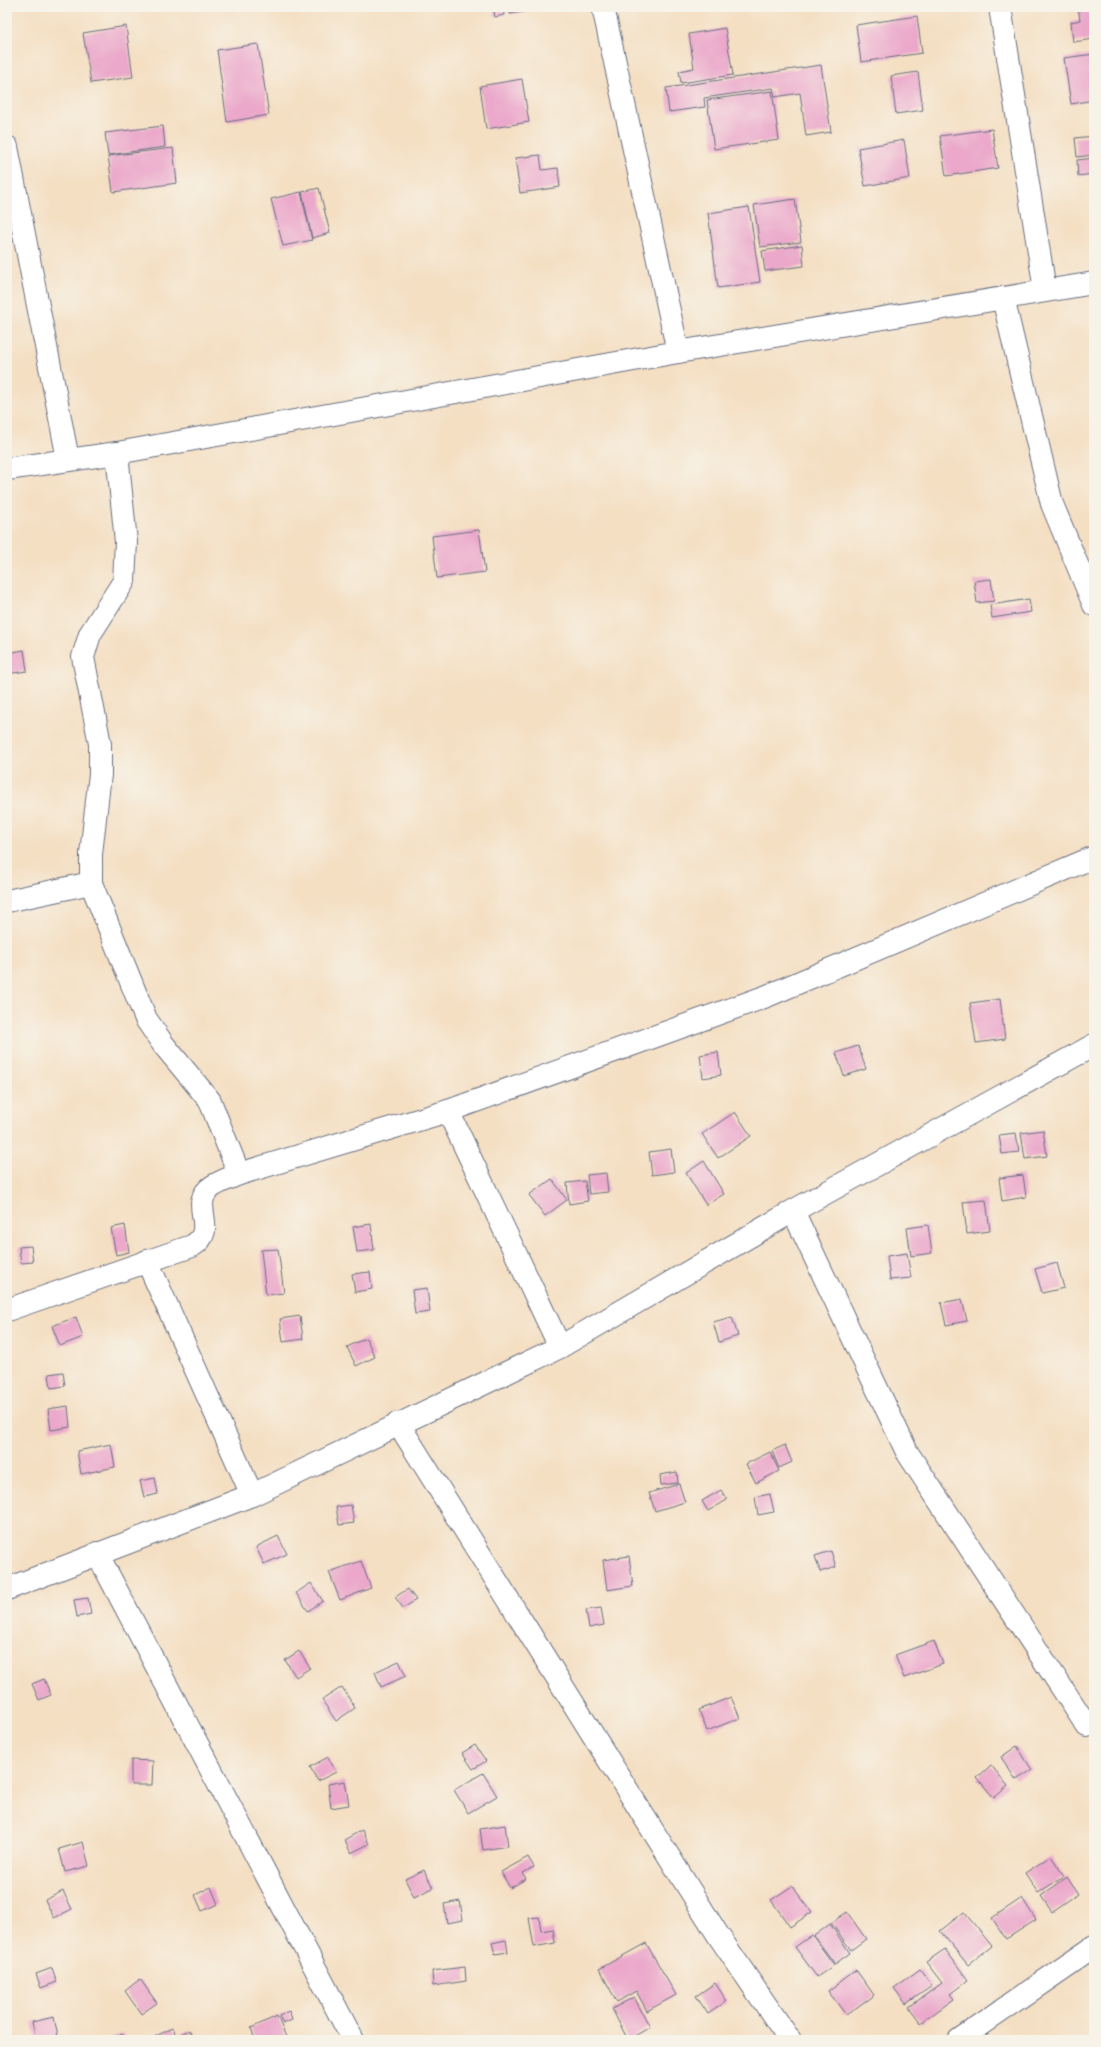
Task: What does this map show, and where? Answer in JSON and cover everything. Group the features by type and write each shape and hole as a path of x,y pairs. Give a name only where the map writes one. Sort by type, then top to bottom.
{"street":[{"path":"603,7 678,352"},
{"path":"1000,7 1045,290"},
{"path":"7,147 68,459"},
{"path":"7,469 117,453 678,352 1094,283"},
{"path":"1003,298 1052,504 1094,605"},
{"path":"117,453 126,542 124,581 90,634 83,657 100,744 100,774 91,854 91,883 146,1019 163,1044 210,1101 239,1174"},
{"path":"7,1310 192,1246 201,1241 205,1229 201,1210 203,1197 212,1186 239,1174 448,1111 767,996 1094,857"},
{"path":"7,901 91,883"},
{"path":"7,1589 252,1494 560,1347 793,1211 1094,1045"},
{"path":"448,1111 560,1347"},
{"path":"793,1211 907,1452 1092,1728"},
{"path":"147,1261 252,1494"},
{"path":"398,1423 718,1935 790,2040"},
{"path":"97,1553 349,2039"},
{"path":"959,2040 1094,1947"}],"building":[{"path":"493,7 503,7 504,15 495,17"},
{"path":"509,7 550,7 550,8 510,14"},
{"path":"1078,7 1094,7 1094,39 1073,42 1071,22 1080,20"},
{"path":"917,16 922,53 861,62 856,25"},
{"path":"126,26 133,77 91,83 83,33"},
{"path":"725,28 733,75 681,83 679,71 694,68 689,34"},
{"path":"258,44 269,115 227,122 217,50"},
{"path":"1094,54 1094,100 1071,104 1064,58"},
{"path":"821,65 831,132 806,136 800,93 775,97 773,88 704,98 705,107 669,112 666,88"},
{"path":"918,72 923,110 896,114 891,76"},
{"path":"522,79 529,122 486,129 480,86"},
{"path":"772,91 779,140 714,149 707,100"},
{"path":"163,126 165,147 108,155 105,133"},
{"path":"992,129 998,168 946,176 940,136"},
{"path":"1094,136 1094,155 1077,157 1075,138"},
{"path":"904,140 910,178 865,186 858,148"},
{"path":"173,148 177,183 113,192 108,156"},
{"path":"540,155 542,170 558,168 560,187 520,193 515,158"},
{"path":"1094,158 1094,174 1078,176 1077,160"},
{"path":"319,188 330,233 312,238 302,192"},
{"path":"301,192 312,240 283,246 271,199"},
{"path":"795,199 801,242 760,247 754,205"},
{"path":"749,207 760,282 718,288 708,213"},
{"path":"802,245 804,266 765,271 762,251"},
{"path":"479,530 485,572 437,578 432,536"},
{"path":"991,579 994,601 977,603 974,581"},
{"path":"1029,599 1031,612 992,618 990,605"},
{"path":"24,650 27,671 7,674 7,653"},
{"path":"1000,999 1005,1039 976,1043 970,1003"},
{"path":"858,1046 866,1069 844,1076 836,1053"},
{"path":"718,1052 721,1075 703,1078 700,1055"},
{"path":"735,1112 751,1136 718,1158 702,1134"},
{"path":"1043,1130 1047,1156 1025,1159 1021,1133"},
{"path":"1016,1133 1019,1152 1002,1154 999,1135"},
{"path":"671,1149 674,1172 652,1175 649,1152"},
{"path":"704,1161 724,1194 706,1205 686,1173"},
{"path":"606,1173 608,1192 589,1194 587,1175"},
{"path":"1023,1175 1026,1197 1002,1201 999,1178"},
{"path":"552,1179 567,1200 545,1216 529,1195"},
{"path":"585,1181 588,1201 569,1204 567,1183"},
{"path":"986,1200 990,1231 967,1234 963,1202"},
{"path":"371,1224 374,1250 357,1252 353,1227"},
{"path":"125,1225 129,1252 116,1255 111,1228"},
{"path":"928,1225 932,1253 911,1256 907,1228"},
{"path":"31,1246 33,1262 21,1263 19,1247"},
{"path":"278,1249 284,1293 266,1295 261,1250"},
{"path":"907,1253 911,1278 890,1280 887,1256"},
{"path":"1057,1263 1064,1288 1042,1293 1035,1269"},
{"path":"370,1272 372,1289 355,1292 352,1274"},
{"path":"427,1288 430,1312 415,1314 412,1290"},
{"path":"962,1299 967,1321 946,1325 941,1303"},
{"path":"300,1316 303,1339 283,1342 280,1319"},
{"path":"76,1317 83,1337 60,1346 52,1326"},
{"path":"732,1317 738,1336 719,1342 713,1322"},
{"path":"366,1338 375,1357 356,1366 347,1347"},
{"path":"63,1372 65,1386 51,1388 49,1374"},
{"path":"68,1406 70,1427 51,1430 48,1409"},
{"path":"111,1444 115,1467 81,1474 77,1451"},
{"path":"785,1445 792,1462 779,1468 772,1451"},
{"path":"770,1452 779,1471 756,1483 746,1464"},
{"path":"677,1472 678,1483 661,1485 660,1475"},
{"path":"155,1478 158,1494 144,1497 140,1481"},
{"path":"679,1484 685,1502 655,1511 649,1493"},
{"path":"721,1490 727,1500 708,1511 702,1501"},
{"path":"770,1494 774,1512 758,1515 755,1497"},
{"path":"351,1505 354,1523 339,1525 336,1507"},
{"path":"278,1536 287,1554 264,1564 256,1547"},
{"path":"831,1551 836,1567 820,1572 815,1556"},
{"path":"629,1556 633,1586 607,1590 603,1560"},
{"path":"361,1561 371,1588 340,1600 329,1572"},
{"path":"311,1583 323,1601 308,1611 296,1593"},
{"path":"408,1589 416,1600 403,1608 395,1597"},
{"path":"88,1598 91,1614 77,1617 74,1600"},
{"path":"601,1608 604,1625 589,1628 586,1610"},
{"path":"934,1641 943,1664 904,1678 895,1655"},
{"path":"299,1651 310,1668 296,1677 285,1660"},
{"path":"399,1661 406,1676 381,1687 375,1672"},
{"path":"44,1679 51,1695 39,1700 32,1684"},
{"path":"342,1687 355,1708 336,1721 322,1700"},
{"path":"731,1697 740,1718 707,1731 699,1710"},
{"path":"475,1745 486,1761 473,1769 462,1753"},
{"path":"1017,1746 1032,1770 1016,1780 1001,1757"},
{"path":"328,1757 336,1772 318,1781 310,1767"},
{"path":"131,1760 153,1761 152,1785 131,1785"},
{"path":"991,1765 1008,1786 994,1798 977,1778"},
{"path":"483,1773 497,1796 468,1813 454,1790"},
{"path":"345,1781 349,1805 331,1808 328,1784"},
{"path":"505,1825 508,1846 483,1850 480,1829"},
{"path":"362,1830 369,1844 351,1853 344,1840"},
{"path":"83,1842 89,1866 65,1872 59,1849"},
{"path":"1051,1856 1064,1876 1038,1893 1025,1873"},
{"path":"528,1857 534,1867 523,1873 526,1879 510,1888 501,1872"},
{"path":"424,1870 433,1888 414,1897 405,1879"},
{"path":"1067,1877 1078,1894 1052,1912 1041,1896"},
{"path":"792,1886 812,1912 790,1927 771,1900"},
{"path":"211,1887 218,1904 202,1911 195,1895"},
{"path":"63,1891 72,1909 54,1918 45,1900"},
{"path":"1022,1898 1036,1920 1006,1939 992,1918"},
{"path":"460,1901 463,1920 447,1923 444,1904"},
{"path":"847,1912 866,1939 851,1950 831,1923"},
{"path":"964,1912 992,1946 968,1965 940,1931"},
{"path":"539,1917 541,1931 553,1929 555,1943 534,1947 529,1918"},
{"path":"830,1924 850,1953 835,1964 814,1936"},
{"path":"812,1935 834,1965 817,1977 795,1947"},
{"path":"506,1940 508,1952 495,1954 492,1943"},
{"path":"646,1943 676,1995 647,2011 636,1991 617,2002 599,1969"},
{"path":"945,1949 968,1980 950,1994 954,1999 921,2023 909,2007 942,1983 926,1962"},
{"path":"465,1967 466,1981 433,1986 432,1971"},
{"path":"52,1968 57,1982 41,1988 36,1974"},
{"path":"920,1969 932,1986 906,2004 894,1988"},
{"path":"856,1970 874,1995 846,2015 828,1991"},
{"path":"140,1979 157,2003 141,2014 125,1991"},
{"path":"715,1983 727,2001 708,2014 696,1996"},
{"path":"634,1997 650,2027 628,2040 612,2009"},
{"path":"289,2011 292,2020 283,2024 279,2016"},
{"path":"277,2016 287,2039 255,2040 251,2028"},
{"path":"54,2017 58,2037 36,2040 32,2022"},
{"path":"172,2028 177,2036 189,2030 194,2040 155,2040 154,2037"},
{"path":"122,2033 126,2040 110,2040"}]}
